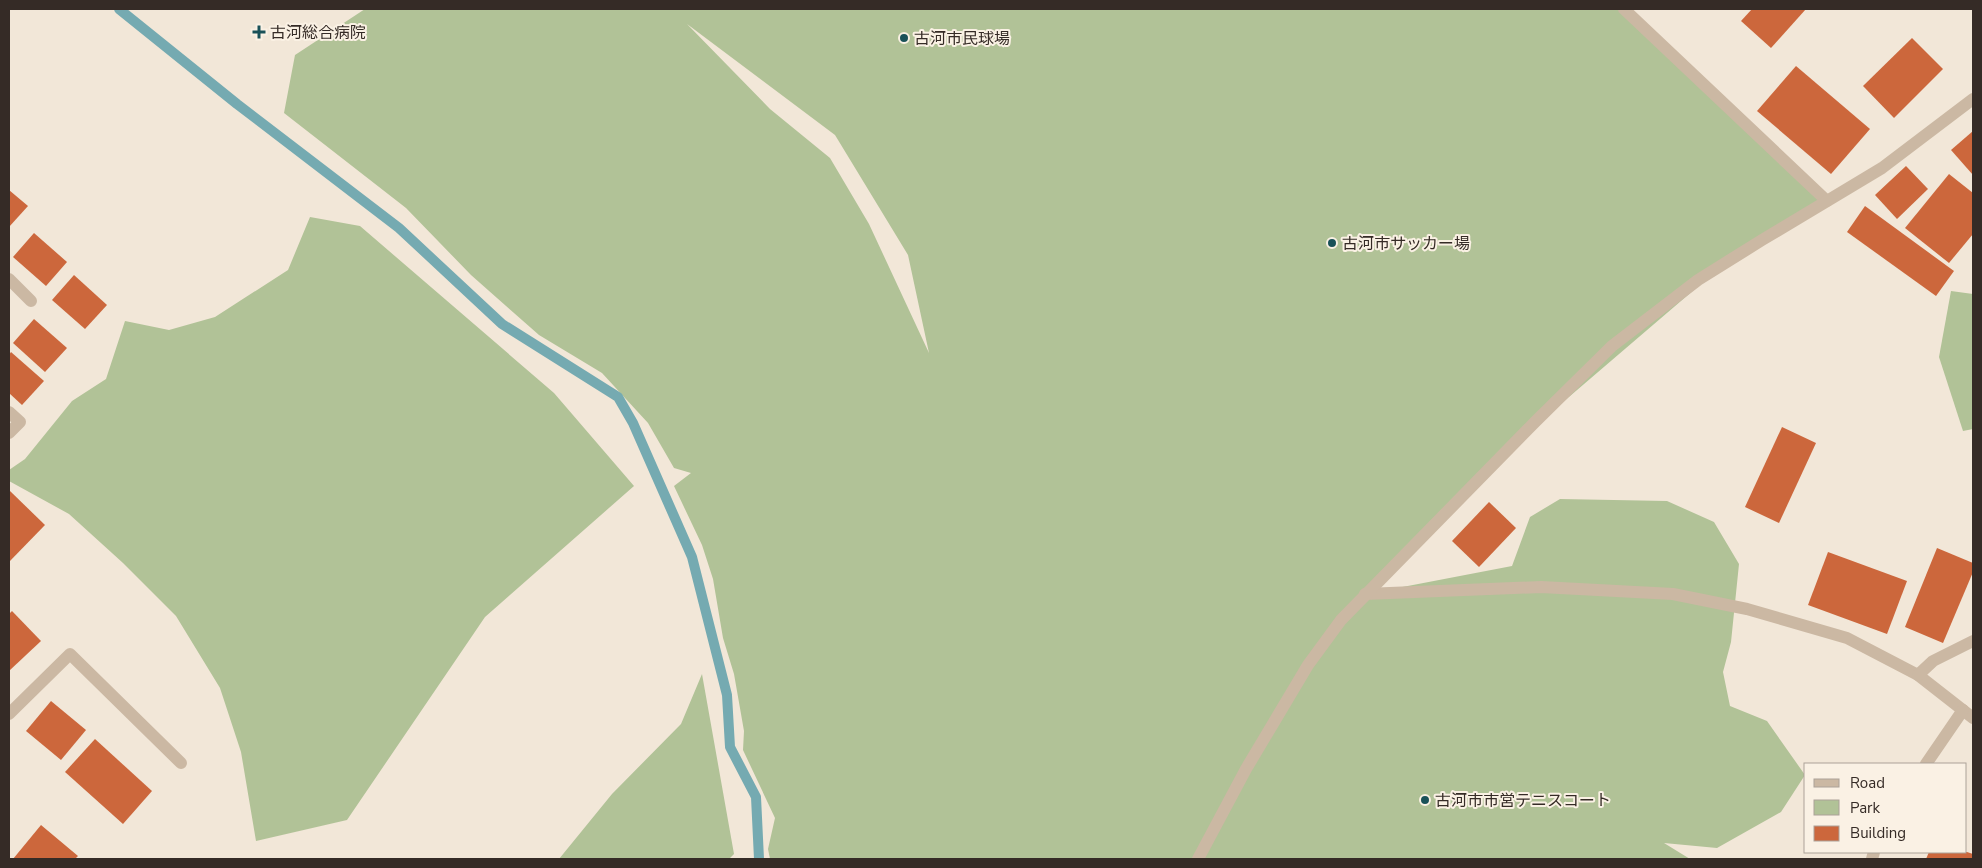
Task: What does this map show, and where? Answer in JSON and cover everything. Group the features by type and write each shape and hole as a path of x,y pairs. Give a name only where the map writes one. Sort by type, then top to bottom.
{"street":[{"path":"1624,9 1827,201"},
{"path":"1198,859 1246,769 1308,665 1341,620 1486,471 1612,346 1698,280 1882,168 1973,98"},
{"path":"9,279 31,301"},
{"path":"9,412 20,422 9,433"},
{"path":"1365,594 1541,587 1673,594 1747,609 1847,638 1918,675 1973,718"},
{"path":"1918,675 1933,661 1973,640"},
{"path":"9,714 70,654 180,763"},
{"path":"1927,763 1962,710"}],"green space":[{"path":"365,9 1624,9 1827,201 1702,283 1535,426 1366,594 1512,566 1530,517 1560,499 1667,501 1714,522 1739,564 1731,642 1723,672 1730,706 1767,721 1804,774 1804,777 1781,812 1717,848 1664,843 1690,859 770,859 768,849 775,818 743,750 744,731 734,674 723,638 713,579 702,545 674,486 691,473 674,468 648,423 602,373 539,335 471,275 406,208 284,113 295,55","holes":["687,24 835,135 908,255 929,353 869,224 830,158 770,109"]},
{"path":"310,217 360,226 554,393 634,486 485,617 347,820 256,841 241,752 220,688 176,616 123,563 69,514 9,481 9,470 25,459 72,401 106,379 125,321 169,330 215,317 288,270"},
{"path":"1951,291 1973,294 1973,429 1963,431 1939,357"},
{"path":"702,674 734,854 729,859 559,859 612,794 681,724"}],"building":[{"path":"1752,9 1806,9 1771,48 1741,21"},
{"path":"1912,38 1943,69 1894,118 1863,86"},
{"path":"1796,66 1870,129 1831,174 1757,111"},
{"path":"1973,131 1973,175 1951,150"},
{"path":"1906,166 1928,189 1897,219 1875,195"},
{"path":"1949,174 1973,193 1973,234 1949,263 1905,228"},
{"path":"9,190 28,206 9,227"},
{"path":"1865,206 1954,271 1936,296 1847,232"},
{"path":"34,233 67,262 46,286 13,257"},
{"path":"74,275 107,305 85,329 52,300"},
{"path":"34,319 67,348 45,372 13,343"},
{"path":"11,352 44,381 22,405 9,393 9,355"},
{"path":"1782,427 1816,443 1779,523 1745,507"},
{"path":"9,490 45,525 9,562"},
{"path":"1489,502 1516,528 1479,567 1452,541"},
{"path":"1937,548 1973,563 1973,572 1943,643 1905,627"},
{"path":"1828,552 1907,581 1887,634 1808,605"},
{"path":"12,611 41,641 9,671 9,614"},
{"path":"51,701 86,730 61,760 26,731"},
{"path":"95,739 152,791 123,824 65,772"},
{"path":"41,825 78,856 75,859 13,859"},
{"path":"1967,852 1973,854 1973,859 1926,859 1929,853"}],"waterway":[{"path":"119,9 237,104 399,228 502,324 618,397 633,423 692,557 727,695 730,747 756,797 759,859"}],"place":[{"name":"古河総合病院","path":"259,32"},
{"name":"古河市民球場","path":"904,38"},
{"name":"古河市サッカー場","path":"1332,243"},
{"name":"古河市市営テニスコート","path":"1425,800"}]}
